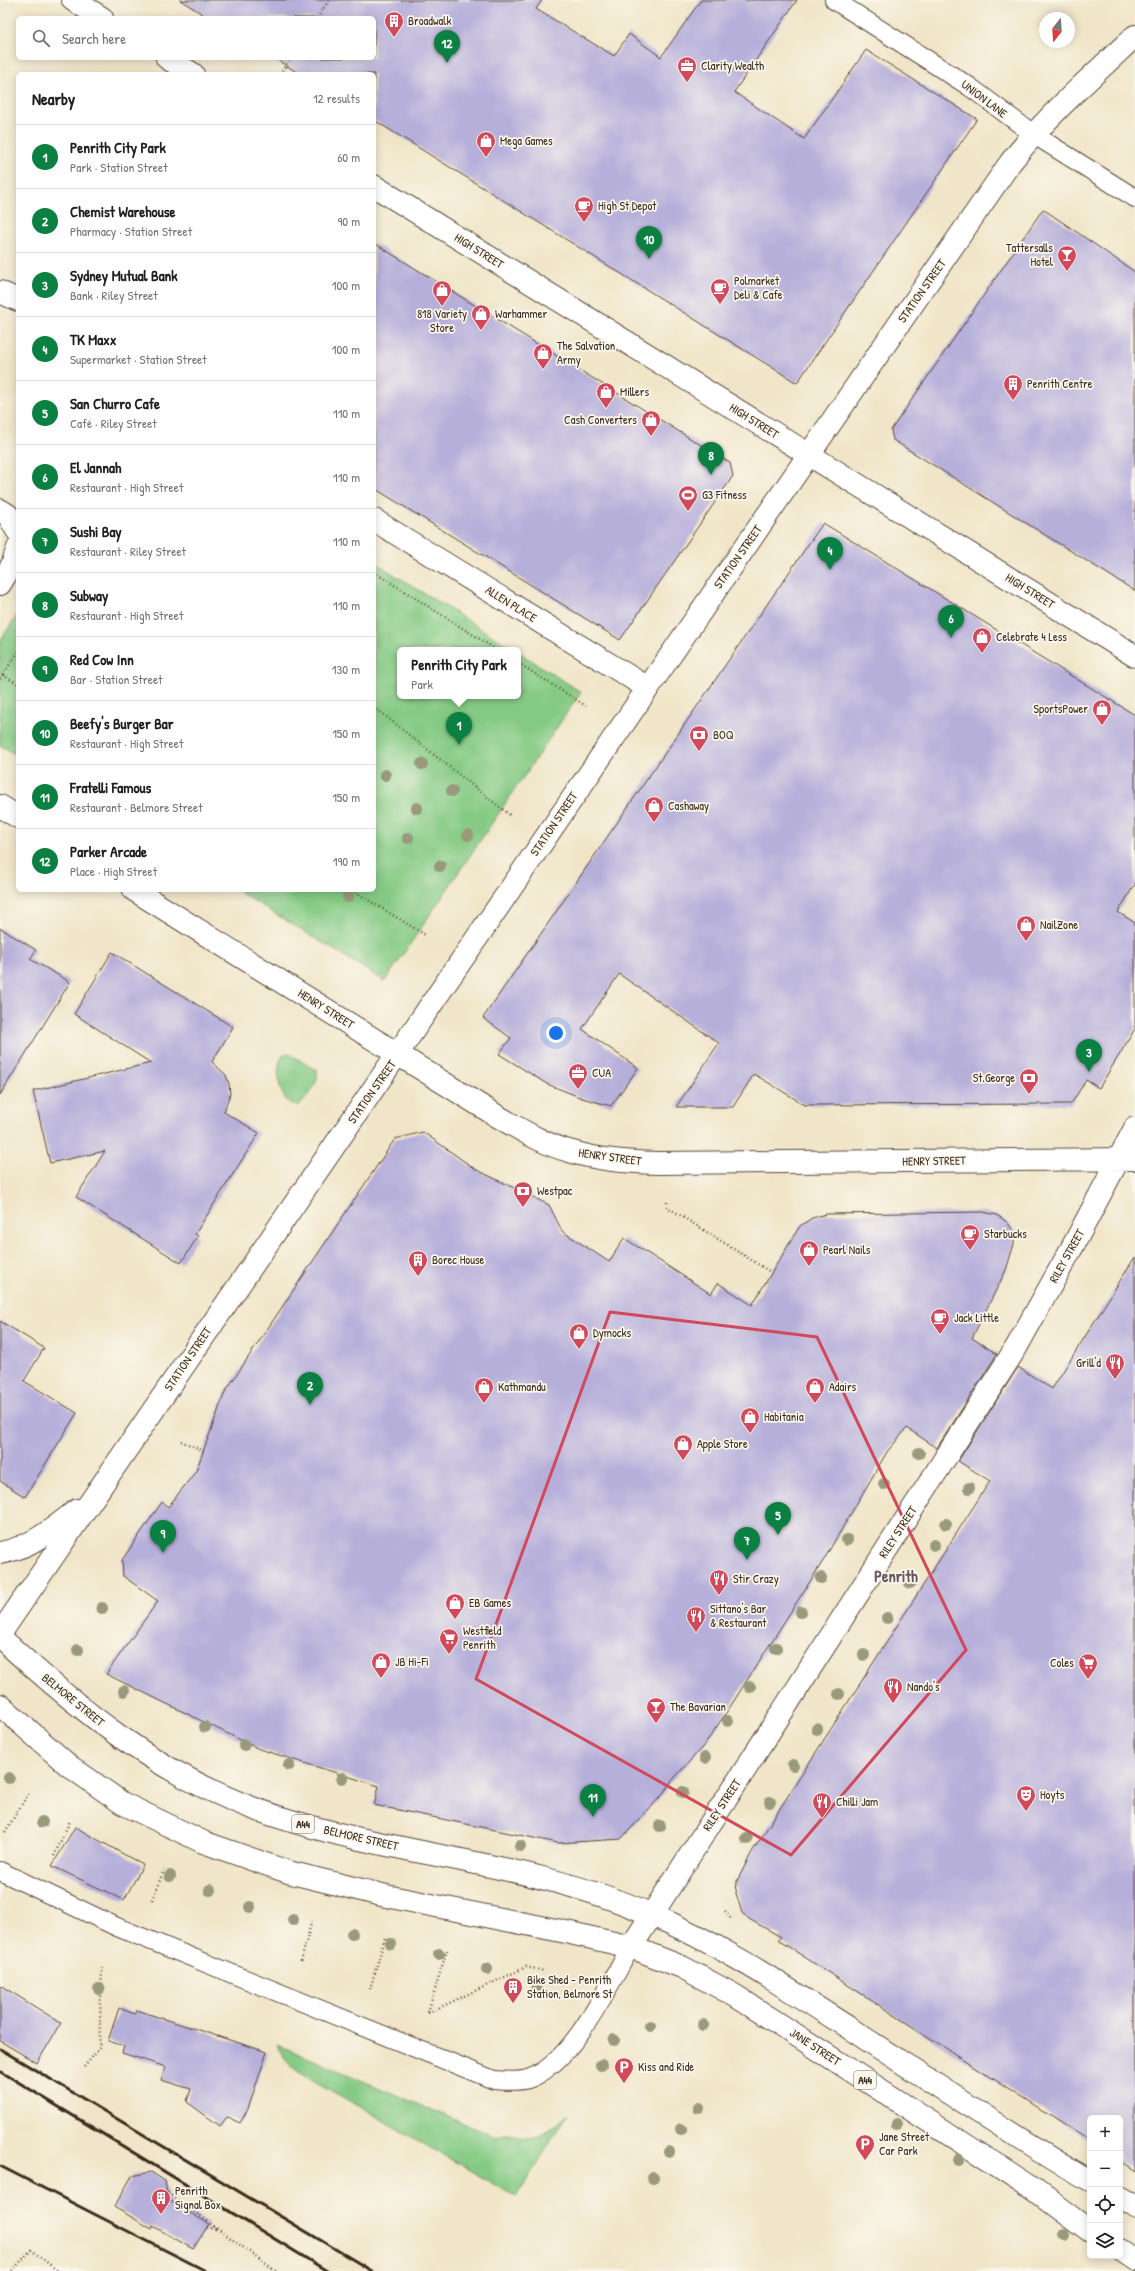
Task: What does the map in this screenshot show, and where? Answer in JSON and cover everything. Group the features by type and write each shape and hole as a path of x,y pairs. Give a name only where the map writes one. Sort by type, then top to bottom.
{"main road":[{"path":"73,0 99,16"},
{"name":"STATION STREET","path":"0,1636 648,688 1010,163 1033,134 1135,36"},
{"path":"170,60 190,72"},
{"name":"HIGH STREET","path":"376,187 1135,656"},
{"path":"0,292 16,299"},
{"path":"0,510 8,515 16,529"},
{"name":"ALLEN PLACE","path":"376,521 648,688"},
{"path":"0,584 12,565 16,554"},
{"path":"0,806 16,816"},
{"name":"HENRY STREET","path":"137,892 397,1055 537,1138 568,1151 598,1158 657,1163 1127,1159"},
{"name":"RILEY STREET","path":"631,1947 1016,1348 1075,1242 1127,1159 1135,1128"},
{"path":"0,1553 20,1548 41,1538 97,1492"},
{"name":"BELMORE STREET","path":"0,1636 91,1717 142,1753 198,1786 256,1809 317,1828 534,1875 595,1892 651,1914"},
{"name":"A44","path":"0,1705 68,1765 122,1803 202,1842 288,1872 386,1896 566,1932 631,1947"},
{"name":"A44","path":"651,1914 703,1939 780,1984 1028,2144 1087,2179"},
{"name":"JANE STREET","path":"631,1947 682,1967 734,1995 1035,2190 1087,2229"},
{"path":"1123,2200 1135,2207"},
{"path":"1123,2253 1135,2261"}],"lane":[{"name":"UNION LANE","path":"834,0 970,87 1033,134 1135,198"},
{"path":"0,1871 117,1927 494,2080 512,2082 528,2079 558,2061 575,2039 631,1947"}],"path":[{"path":"318,16 329,0"},
{"path":"282,71 289,60"},
{"path":"376,573 492,647"},
{"path":"0,679 16,655"},
{"path":"521,665 586,706"},
{"path":"3,675 16,683"},
{"path":"376,709 511,816"},
{"path":"355,892 427,936"},
{"path":"667,1202 667,1207 772,1273"},
{"path":"181,1441 204,1451"},
{"path":"5,1832 30,1791"},
{"path":"54,1856 70,1821"},
{"path":"152,1900 164,1870"},
{"path":"301,1960 312,1920"},
{"path":"370,1989 385,1938"},
{"path":"446,1950 428,2013 526,1967 545,1971"},
{"path":"84,2068 99,2049 102,1967"},
{"path":"168,2193 276,2271"},
{"path":"207,2227 215,2229 215,2226"},
{"path":"12,2271 31,2250 58,2271"}],"highlighted area":[{"path":"610,1312 817,1337 966,1650 791,1855 476,1679"}],"green space":[{"path":"376,563 510,647 397,647 397,699 521,699 521,654 581,692 385,981 239,892 376,892"},
{"path":"16,617 16,755 0,745 0,641"},
{"path":"288,1053 317,1071 314,1085 305,1100 298,1106 291,1104 286,1099 282,1093 280,1085 280,1061 283,1055"},
{"path":"278,2045 496,2137 510,2134 522,2138 533,2137 555,2126 569,2113 516,2197 297,2071 283,2056"}],"building":[{"path":"180,0 542,0 536,9 614,56 629,34 661,57 701,0 797,0 734,92 804,139 866,50 977,119 797,383 376,121 376,72 297,72 277,60 376,60 376,16 206,16"},
{"name":"Penrith Centre","path":"1043,209 1135,272 1135,591 893,440 891,430"},
{"path":"376,244 730,463 733,476 620,640 376,489"},
{"path":"823,523 1135,715 1135,884 1118,912 1135,923 1135,1029 1099,1088 1086,1080 1071,1104 805,1105 754,1074 733,1107 676,1107 719,1043 619,974 582,1029 638,1068 611,1106 582,1098 547,1084 499,1054 511,1038 483,1018"},
{"path":"0,928 36,950 30,959 70,982 0,1095"},
{"path":"112,952 233,1027 212,1062 226,1075 229,1084 230,1094 224,1112 259,1133 195,1234 198,1236 181,1263 76,1197 105,1151 50,1163 33,1091 151,1063 74,1014"},
{"name":"Westfield Penrith","path":"423,1132 475,1169 549,1205 562,1231 609,1262 624,1238 711,1294 718,1283 752,1305 800,1226 812,1218 826,1214 983,1212 997,1215 1007,1222 1014,1231 1014,1244 1006,1270 972,1338 997,1354 937,1448 907,1428 887,1452 823,1561 705,1744 670,1783 662,1795 621,1839 558,1843 374,1805 379,1786 259,1749 106,1674 158,1601 123,1576 122,1560 162,1502 168,1507 196,1471 225,1392 395,1139"},
{"path":"1135,1257 1135,2171 1123,2163 1123,2115 1087,2115 1087,2139 778,1940 781,1937 749,1919 742,1913 736,1893 737,1881 752,1852 990,1481 958,1461 1018,1367 1052,1389"},
{"path":"0,1321 44,1348 24,1381 77,1413 25,1497 0,1481"},
{"path":"75,1827 143,1865 124,1900 52,1866"},
{"path":"0,1985 61,2023 37,2063 0,2041"},
{"path":"119,2008 135,2014 136,2010 267,2052 248,2109 240,2123 227,2117 220,2126 187,2102 191,2089 161,2080 166,2067 122,2053 124,2046 108,2041"},
{"name":"Penrith Signal Box","path":"151,2172 165,2181 168,2200 209,2224 193,2249 153,2226 152,2229 114,2207 132,2176"}],"railway":[{"path":"0,2049 372,2271"},
{"path":"0,2071 327,2271"},
{"path":"0,2166 206,2271"}],"place":[{"name":"Broadwalk","path":"394,38"},
{"name":"Parker Arcade","path":"447,63"},
{"name":"Clarity Wealth","path":"687,83"},
{"name":"Mega Games","path":"486,158"},
{"name":"High St Depot","path":"584,223"},
{"name":"Beefy's Burger Bar","path":"649,259"},
{"name":"Tattersalls Hotel","path":"1067,272"},
{"name":"Polmarket Deli & Cafe","path":"720,305"},
{"name":"818 Variety Store","path":"442,307"},
{"name":"Warhammer","path":"481,331"},
{"name":"The Salvation Army","path":"543,370"},
{"name":"Penrith Centre","path":"1013,401"},
{"name":"Millers","path":"606,409"},
{"name":"Cash Converters","path":"651,437"},
{"name":"Subway","path":"711,475"},
{"name":"G3 Fitness","path":"688,512"},
{"name":"TK Maxx","path":"830,570"},
{"name":"El Jannah","path":"951,638"},
{"name":"Celebrate 4 Less","path":"982,654"},
{"name":"SportsPower","path":"1102,726"},
{"name":"Penrith City Park","path":"459,745"},
{"name":"BOQ","path":"699,752"},
{"name":"Cashaway","path":"654,823"},
{"name":"NailZone","path":"1026,942"},
{"name":"Sydney Mutual Bank","path":"1089,1072"},
{"name":"CUA","path":"578,1090"},
{"name":"St.George","path":"1029,1095"},
{"name":"Westpac","path":"523,1208"},
{"name":"Starbucks","path":"970,1251"},
{"name":"Pearl Nails","path":"809,1267"},
{"name":"Borec House","path":"418,1277"},
{"name":"Jack Little","path":"940,1335"},
{"name":"Dymocks","path":"579,1350"},
{"name":"Grill'd","path":"1115,1380"},
{"name":"Kathmandu","path":"484,1404"},
{"name":"Adairs","path":"815,1404"},
{"name":"Chemist Warehouse","path":"310,1405"},
{"name":"Habitania","path":"750,1434"},
{"name":"Apple Store","path":"683,1461"},
{"name":"San Churro Cafe","path":"778,1535"},
{"name":"Red Cow Inn","path":"163,1553"},
{"name":"Sushi Bay","path":"747,1560"},
{"name":"Stir Crazy","path":"719,1596"},
{"name":"EB Games","path":"455,1620"},
{"name":"Sittano's Bar & Restaurant","path":"696,1633"},
{"name":"Westfield Penrith","path":"449,1655"},
{"name":"JB Hi-Fi","path":"381,1679"},
{"name":"Coles","path":"1088,1680"},
{"name":"Nando's","path":"893,1704"},
{"name":"The Bavarian","path":"656,1724"},
{"name":"Hoyts","path":"1026,1812"},
{"name":"Fratelli Famous","path":"593,1817"},
{"name":"Chilli Jam","path":"822,1819"},
{"name":"Bike Shed - Penrith Station, Belmore St","path":"513,2004"},
{"name":"Kiss and Ride","path":"624,2084"},
{"name":"Jane Street Car Park","path":"865,2161"},
{"name":"Penrith Signal Box","path":"161,2215"}],"district":[{"name":"Penrith","path":"896,1576"}]}
